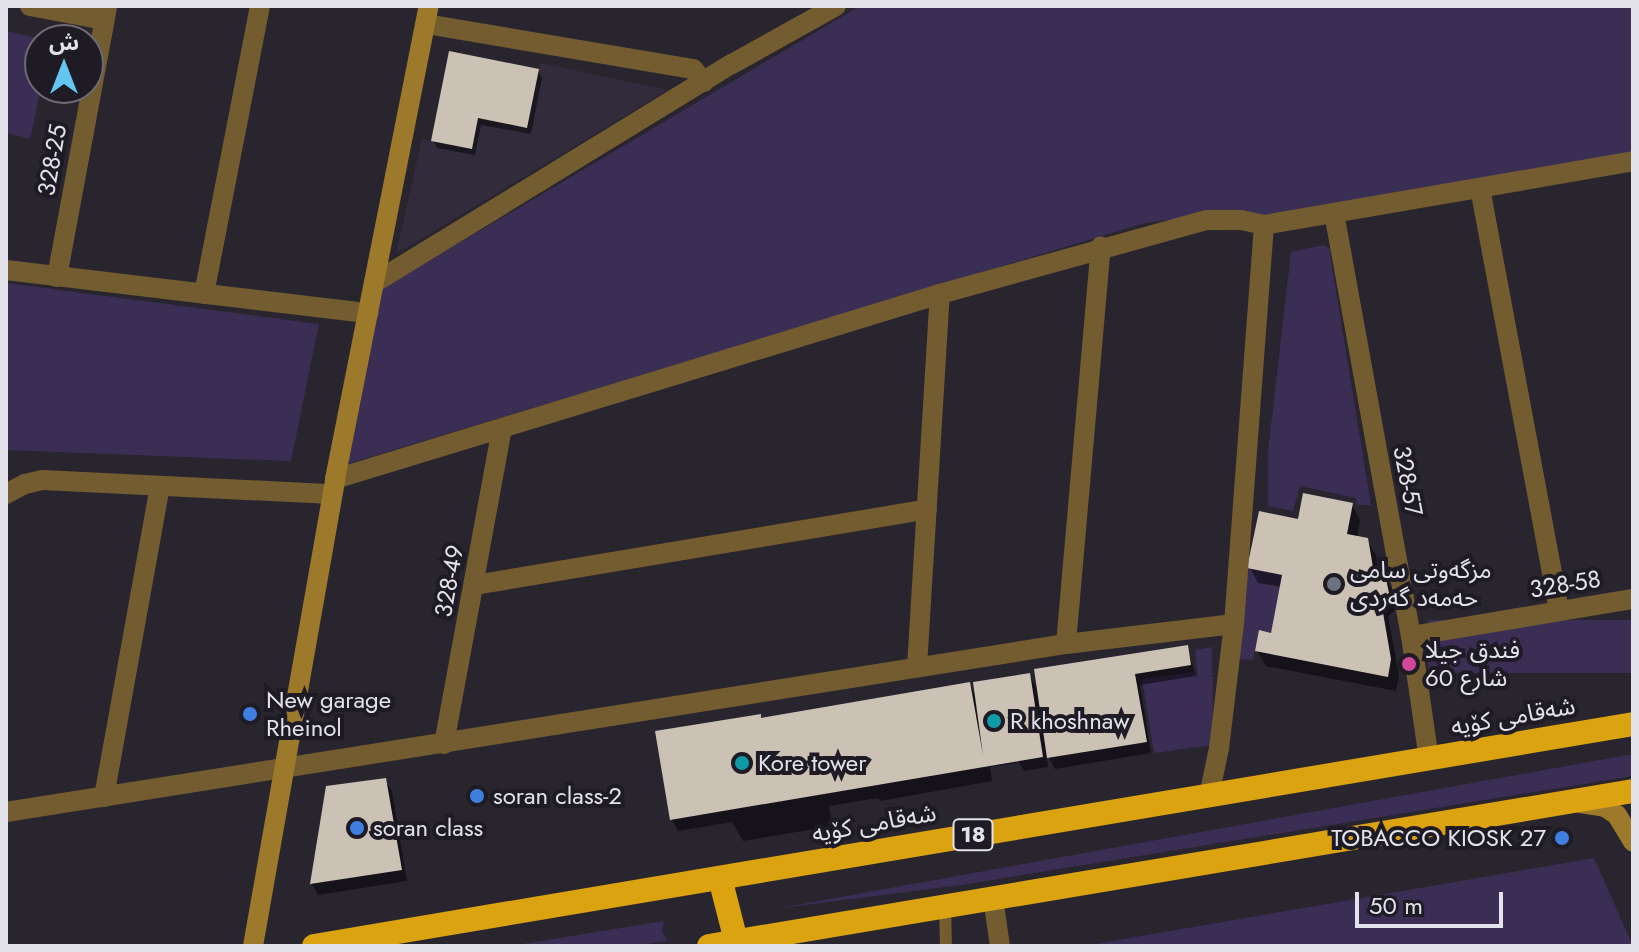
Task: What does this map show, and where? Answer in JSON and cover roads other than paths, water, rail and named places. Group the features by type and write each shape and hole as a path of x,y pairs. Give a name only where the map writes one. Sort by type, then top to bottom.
{"highway":[{"name":"شەقامی کۆیە","path":"314,946 1633,724"},
{"path":"709,946 778,940 945,906 1633,791"},
{"path":"720,878 737,944"}],"street":[{"path":"30,6 105,13"},
{"path":"204,294 260,6"},
{"path":"374,283 704,82 836,6"},
{"name":"328-25","path":"57,277 105,13"},
{"path":"253,946 333,487 427,15 693,69 704,82"},
{"path":"6,494 25,484 43,480 160,486 333,487 502,428 940,294 1207,220 1241,220 1264,225 1480,188 1632,167"},
{"path":"1480,188 1559,611"},
{"name":"328-57","path":"1334,213 1411,636 1429,759"},
{"path":"1209,796 1219,748 1234,624 1264,225"},
{"path":"1066,644 1101,247"},
{"path":"6,270 368,313"},
{"path":"917,667 940,294"},
{"name":"328-49","path":"444,744 502,428"},
{"path":"104,797 160,486"},
{"path":"475,585 927,509"},
{"name":"328-58","path":"1411,636 1633,599"},
{"path":"6,812 1066,644 1234,624"},
{"path":"1561,803 1605,807 1617,815 1633,842"},
{"path":"993,898 1000,946"}],"lane":[{"path":"945,906 946,946"}],"place":[{"name":"مزگەوتی سامی حەمەد گەردی","path":"1334,584"},
{"name":"فندق جيلا شارع 60","path":"1409,664"},
{"name":"New garage Rheinol","path":"250,714"},
{"name":"R khoshnaw","path":"994,721"},
{"name":"Kore tower","path":"742,763"},
{"name":"soran class-2","path":"477,796"},
{"name":"soran class","path":"357,828"},
{"name":"TOBACCO KIOSK 27","path":"1562,838"}]}
